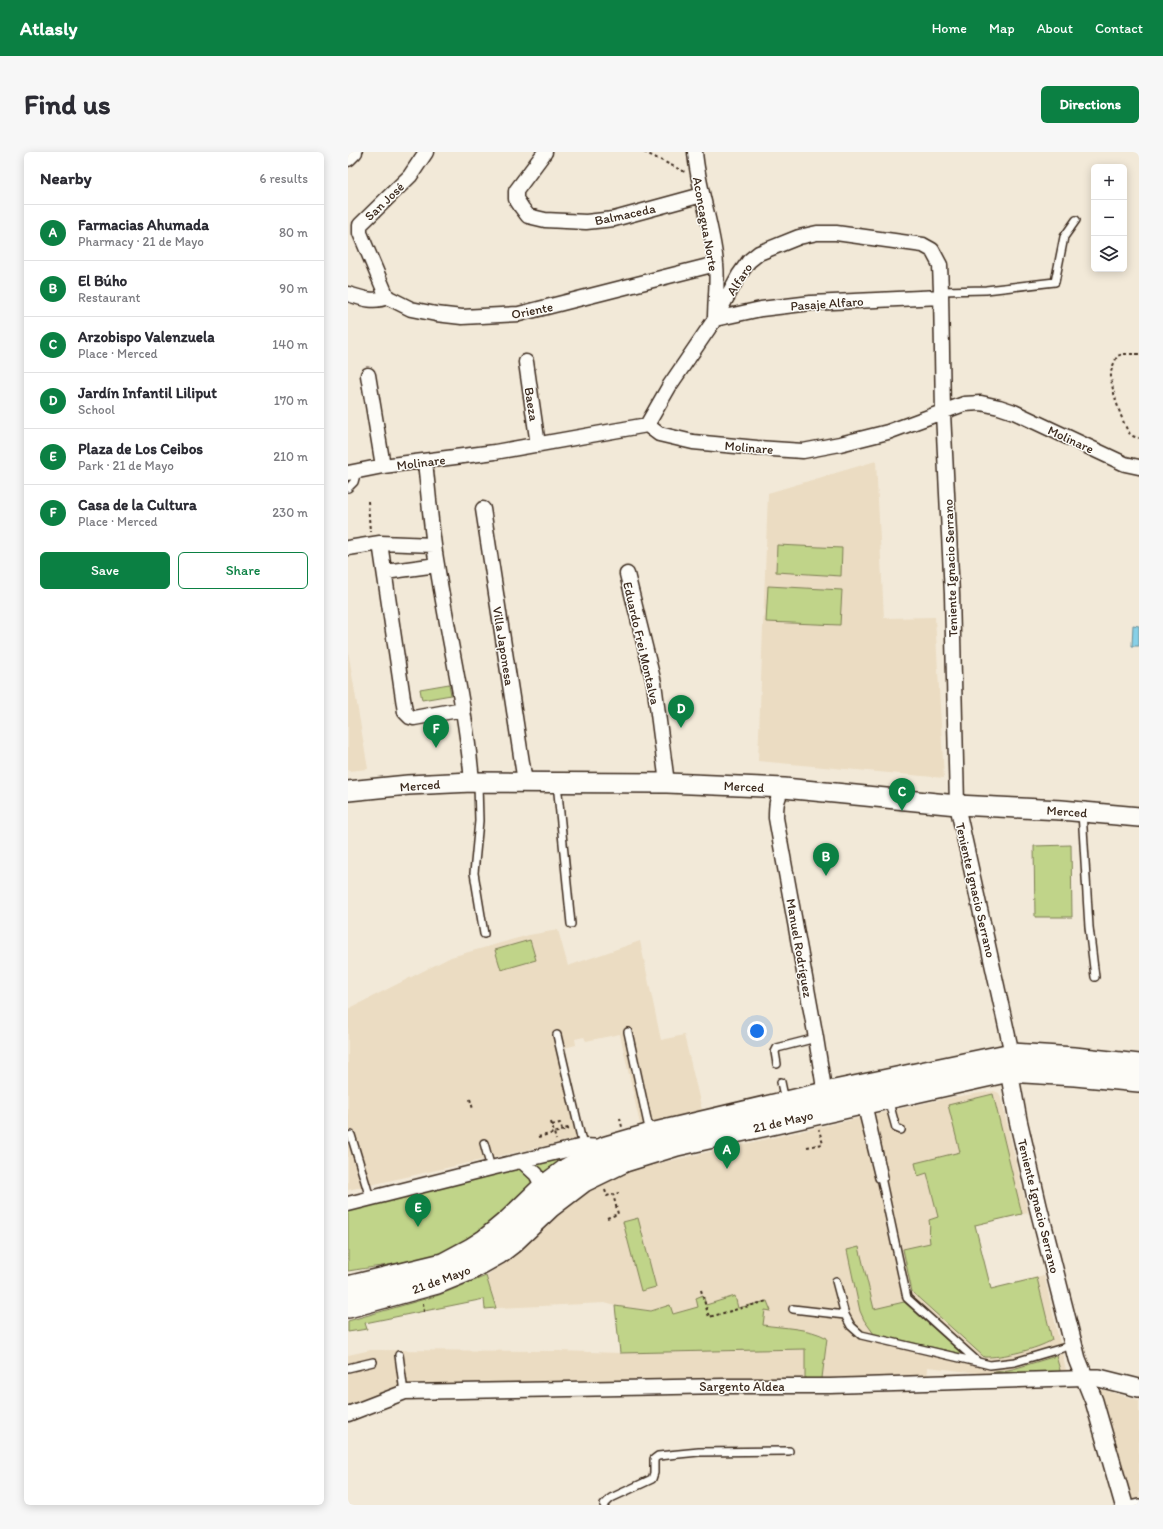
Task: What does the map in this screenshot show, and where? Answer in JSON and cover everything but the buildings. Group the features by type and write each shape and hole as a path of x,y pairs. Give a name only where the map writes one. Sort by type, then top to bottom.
{"main road":[{"name":"Merced","path":"348,791 408,785 475,782 666,783 784,788 957,805 1082,812 1139,818"},
{"name":"21 de Mayo","path":"348,1307 437,1283 469,1270 489,1259 512,1243 550,1207 577,1186 625,1160 822,1106 1011,1062 1074,1058 1139,1066"},
{"name":"21 de Mayo","path":"348,1287 443,1264 457,1257 497,1231 543,1188 567,1169 606,1147 651,1134 785,1102 822,1106 864,1103 887,1098 1011,1062 1075,1075 1139,1081"}],"street":[{"path":"348,159 355,152"},
{"name":"San José","path":"387,298 360,234 360,225 410,176 426,152"},
{"name":"Balmaceda","path":"546,152 516,191 516,199 528,216 545,220 593,221 614,219 702,196"},
{"name":"Aconcagua Norte","path":"695,152 698,179 716,264 715,319"},
{"name":"Alfaro","path":"647,425 670,385 715,319 738,275 749,261 759,253 800,237 817,233 836,233 923,245 932,250 936,258"},
{"name":"Teniente Ignacio Serrano","path":"936,258 940,265 943,412 952,594 957,805 1011,1062 1018,1120 1073,1345 1084,1378 1094,1401 1124,1505"},
{"name":"Oriente","path":"348,294 367,299 380,300 387,298 411,308 436,314 462,317 519,314 716,264"},
{"name":"Pasaje Alfaro","path":"715,319 761,309 811,303 941,294"},
{"name":"Baeza","path":"526,362 538,445"},
{"path":"368,375 383,466"},
{"name":"Molinare","path":"353,472 383,466 424,462 538,445 647,425 659,434 693,442 756,448 803,450 840,444 874,435 964,404 981,403 1014,412 1125,464 1139,467"},
{"path":"424,462 437,565 475,782"},
{"name":"Villa Japonesa","path":"483,509 525,782"},
{"path":"348,548 375,544 434,545"},
{"path":"375,544 385,572 405,712 410,717 414,718 463,709"},
{"path":"385,572 437,565"},
{"name":"Eduardo Frei Montalva","path":"627,574 654,682 666,783"},
{"name":"Manuel Rodríguez","path":"784,788 779,794 776,802 776,818 816,1038 822,1106"},
{"name":"21 de Mayo","path":"348,1204 583,1146 606,1147"},
{"path":"522,1161 536,1174 543,1188"},
{"name":"Sargento Aldea","path":"348,1414 405,1392 717,1386 837,1386 1084,1378 1099,1378 1139,1388"}],"lane":[{"path":"941,294 1056,282 1064,237 1076,220"},
{"path":"348,488 354,482 353,472"},
{"path":"475,782 479,821 474,873 484,934"},
{"path":"557,782 571,924"},
{"path":"1082,812 1089,927 1095,977"},
{"path":"628,1032 651,1134"},
{"path":"557,1035 575,1127 583,1146"},
{"path":"777,1064 775,1052 777,1048 816,1038"},
{"path":"781,1082 785,1102"},
{"path":"887,1098 894,1124 896,1128 901,1130"},
{"path":"864,1103 907,1298 978,1362"},
{"path":"351,1135 370,1198"},
{"path":"484,1143 491,1168"},
{"path":"836,1281 845,1315 851,1326 861,1334 990,1365 1009,1363 1073,1345"},
{"path":"793,1309 845,1315"},
{"path":"399,1355 405,1392"},
{"path":"348,1368 373,1362"},
{"path":"604,1505 611,1498 652,1479 654,1473 654,1460 658,1456 700,1452 789,1451"},
{"path":"1130,1505 1139,1503"}],"path":[{"path":"644,152 698,179"},
{"path":"1139,354 1123,354 1117,356 1111,372 1116,402 1128,430 1133,436 1139,438"},
{"path":"368,501 375,544"},
{"path":"470,1099 473,1109"},
{"path":"807,1147 823,1144 822,1106"},
{"path":"620,1118 623,1128"},
{"path":"557,1143 552,1124 560,1123 562,1129 575,1127"},
{"path":"538,1137 575,1127"},
{"path":"607,1218 618,1214 613,1194 619,1193"},
{"path":"701,1290 708,1317 767,1301"}],"shaded area":[{"path":"876,461 884,618 935,617 944,778 758,761 768,493"},
{"path":"348,651 368,769 348,771"},
{"path":"558,930 568,966 640,941 661,1040 684,1035 702,1110 640,1124 620,1034 586,1041 584,1037 575,1039 576,1045 564,1048 584,1137 348,1190 348,1009 451,957 529,935"},
{"path":"994,1091 999,1093 1001,1098 1028,1213 975,1225 991,1289 1044,1275 1066,1370 1062,1374 977,1373 928,1367 927,1378 822,1378 827,1338 812,1332 615,1306 605,1303 496,1308 486,1276 517,1252 573,1202 601,1184 638,1168 948,1098"},
{"path":"805,1349 805,1381 399,1388 348,1406 348,1355 371,1350 558,1351 620,1353"},
{"path":"1096,1388 1139,1400 1139,1505 1132,1505"}],"green space":[{"path":"777,545 842,548 841,576 776,572"},
{"path":"768,586 842,590 840,625 766,622"},
{"path":"449,684 451,695 422,700 420,689"},
{"path":"1071,845 1072,917 1035,917 1034,846"},
{"path":"530,940 536,960 501,970 495,950"},
{"path":"993,1094 1022,1214 975,1225 991,1289 1037,1278 1052,1340 1038,1347 1019,1352 1000,1356 984,1357 912,1292 903,1249 930,1243 929,1220 938,1217 927,1173 918,1176 915,1163 960,1152 948,1105"},
{"path":"581,1152 548,1179 533,1163"},
{"path":"511,1169 522,1169 530,1173 535,1185 476,1235 462,1244 431,1256 348,1271 348,1210"},
{"path":"638,1218 656,1287 641,1291 623,1222"},
{"path":"859,1247 874,1309 904,1302 962,1354 874,1334 864,1320 860,1311 847,1250"},
{"path":"486,1276 496,1308 485,1309 484,1299 365,1323 367,1329 348,1332 348,1321 439,1295"},
{"path":"703,1295 706,1305 735,1296 738,1308 767,1301 771,1311 765,1310 763,1325 805,1330 827,1338 822,1378 805,1381 805,1349 620,1353 615,1306 651,1311 670,1305 673,1314 698,1307 696,1298"},
{"path":"1056,1356 1060,1370 1059,1373 1055,1375 990,1373 1013,1369"}],"water":[{"path":"1133,625 1139,626 1139,646 1132,646"}],"place":[{"name":"Jardín Infantil Liliput","path":"681,728"},
{"name":"Casa de la Cultura","path":"436,748"},
{"name":"Arzobispo Valenzuela","path":"902,811"},
{"name":"El Búho","path":"826,876"},
{"name":"Farmacias Ahumada","path":"727,1169"},
{"name":"Plaza de Los Ceibos","path":"418,1227"}]}
